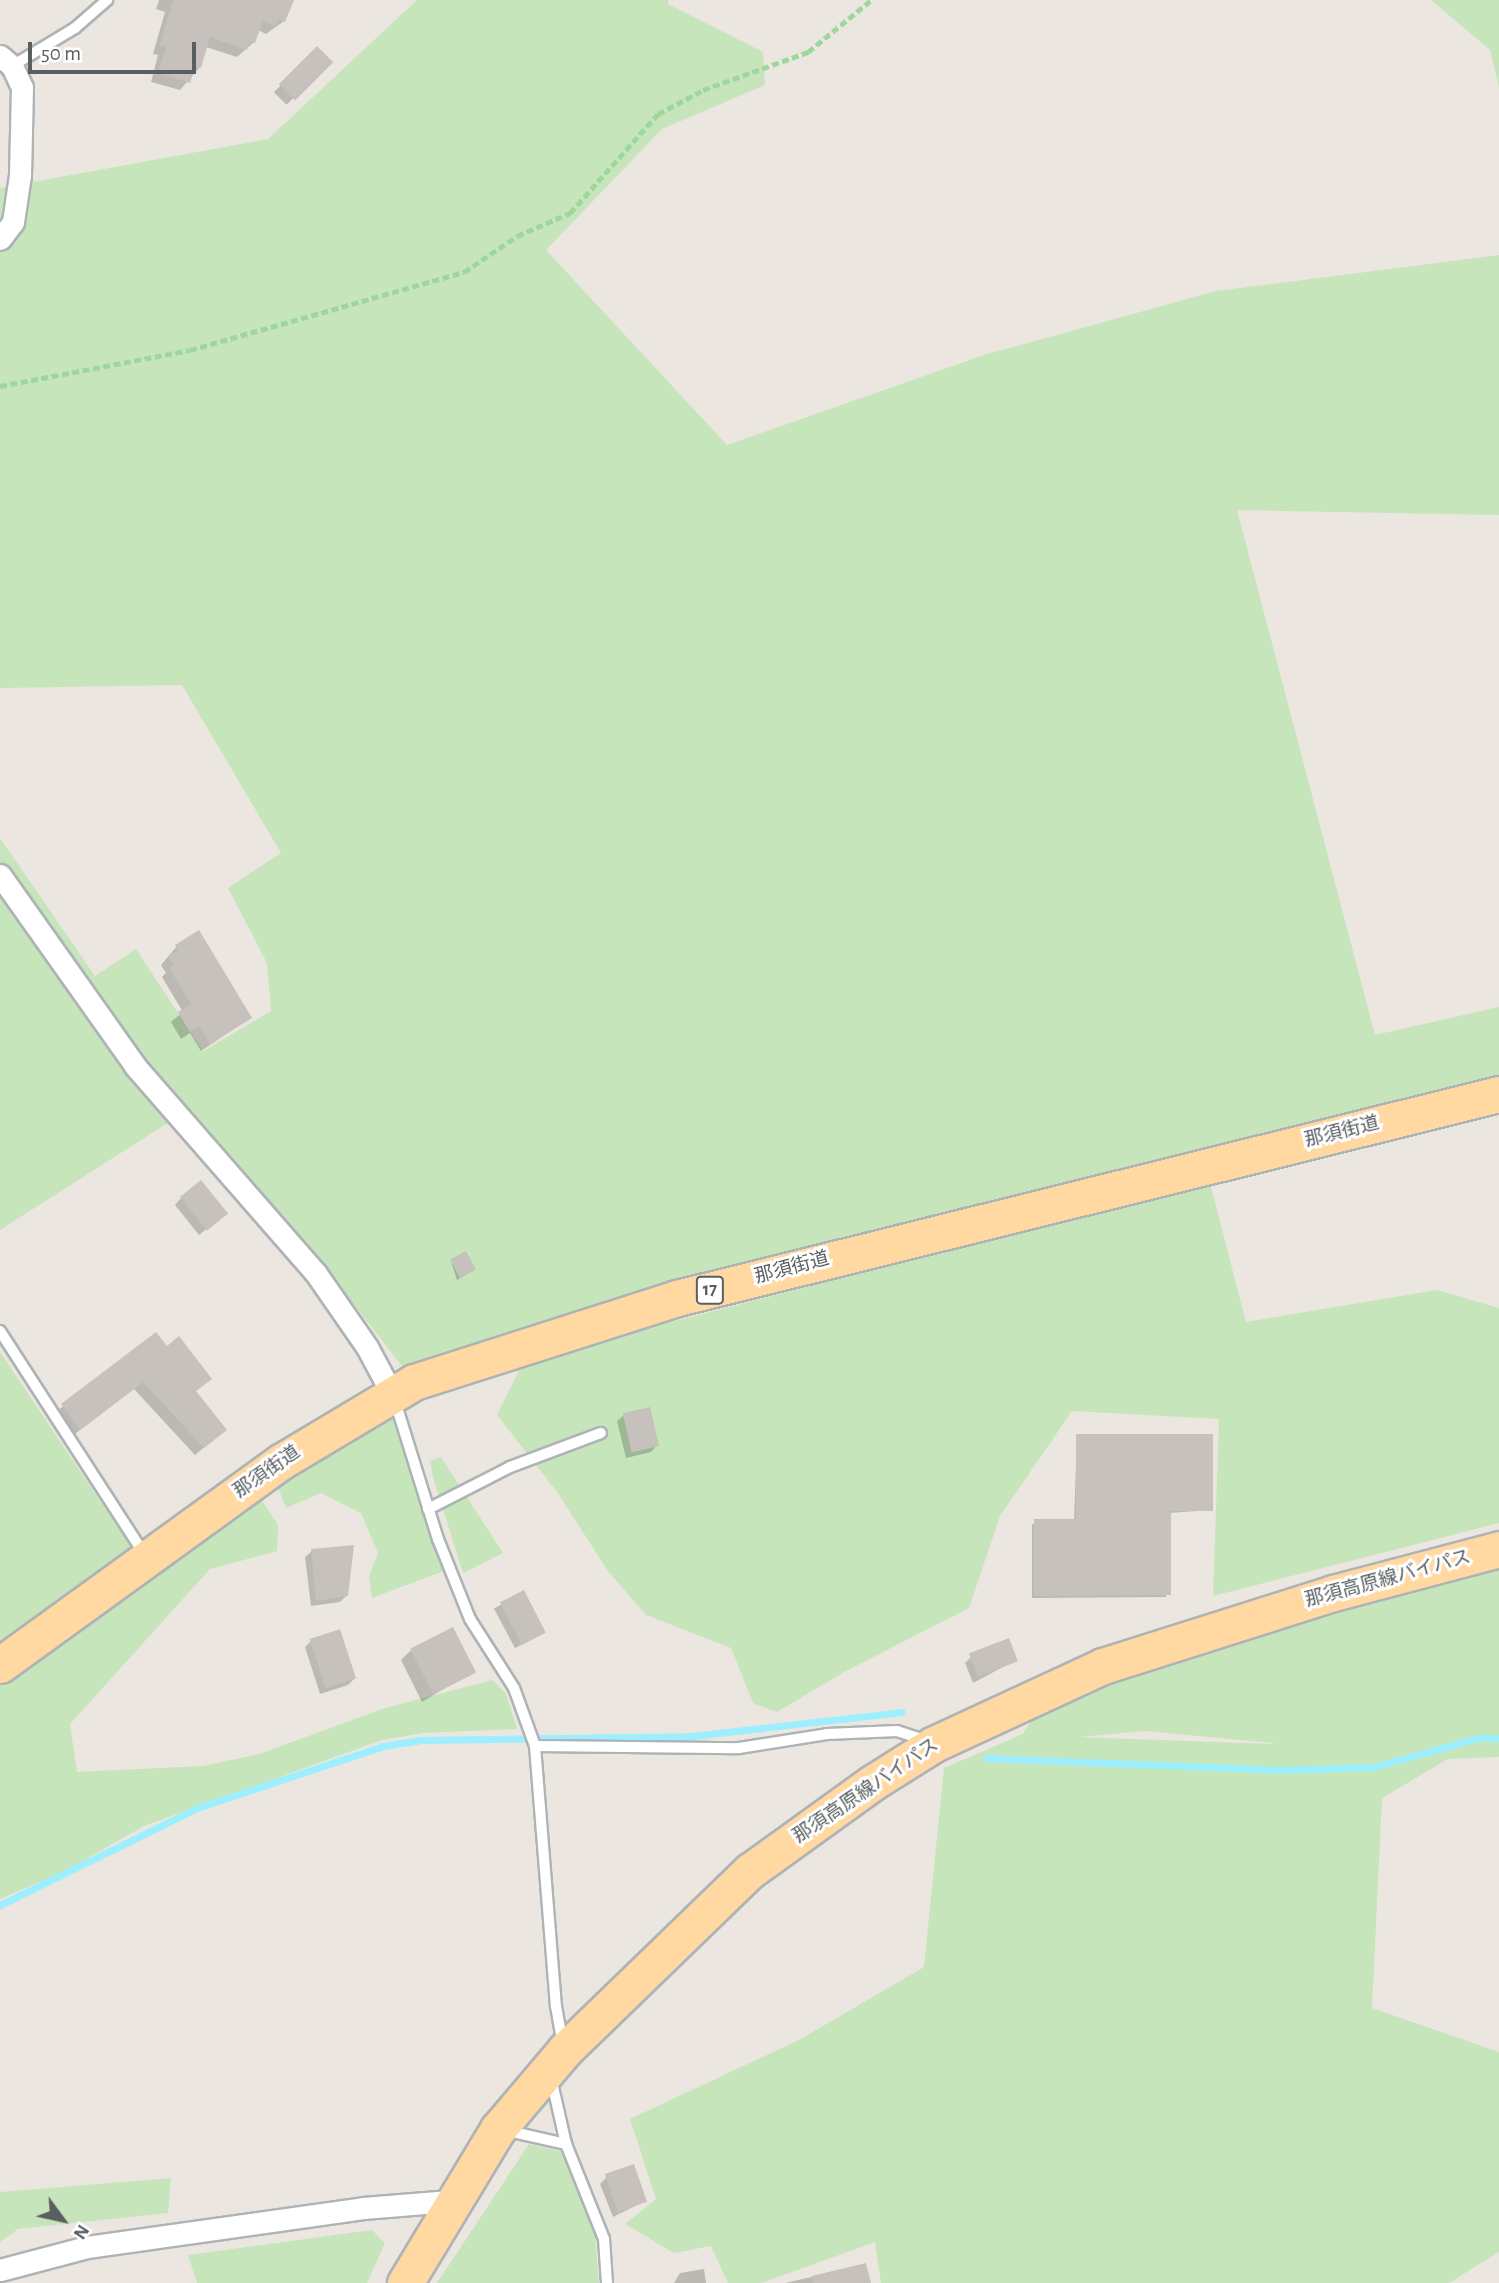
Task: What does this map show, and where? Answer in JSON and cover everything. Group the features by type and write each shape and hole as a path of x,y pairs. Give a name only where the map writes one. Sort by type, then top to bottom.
{"main road":[{"name":"那須街道","path":"0,1665 146,1557 331,1428 391,1392 559,1333 677,1298 1499,1094"},
{"name":"那須高原線バイパス","path":"405,2283 450,2202 498,2129 557,2059 750,1871 934,1744 1103,1666 1177,1641 1499,1549"}],"street":[{"path":"0,239 13,222 20,175 22,87 6,61"},
{"path":"0,876 135,1066 315,1272 367,1347 391,1392"},
{"path":"0,2270 87,2247 363,2208 450,2202"}],"lane":[{"path":"6,61 75,28 107,0"},
{"path":"0,1331 146,1557"},
{"path":"391,1392 428,1509 470,1619 514,1688 535,1746 556,2006 557,2059 566,2144 598,2217 607,2283"},
{"path":"428,1509 510,1467 601,1433"},
{"path":"535,1746 739,1748 827,1734 897,1731 934,1744"},
{"path":"498,2129 566,2144"}],"path":[{"path":"0,386 190,350 464,272 517,236 570,213 658,114 703,90 808,52 871,0"}],"green space":[{"path":"417,0 668,0 668,4 763,52 765,85 662,129 546,250 727,445 984,355 1216,291 1499,255 1499,515 1237,510 1375,1035 1499,1007 1499,1078 402,1366 334,1279 188,1110 0,1230 0,838 95,976 136,949 203,1051 271,1011 267,963 228,888 281,853 182,685 0,688 0,188 268,139"},
{"path":"1431,0 1499,0 1499,87 1490,50"},
{"path":"1210,1183 1246,1322 1437,1290 1499,1308 1499,1523 1213,1596 1219,1419 1072,1411 1000,1516 969,1608 844,1672 777,1712 753,1703 731,1648 646,1615 608,1571 557,1492 497,1415 524,1360"},
{"path":"0,1352 133,1550 0,1646"},
{"path":"393,1419 444,1571 372,1598 369,1576 378,1553 361,1513 321,1493 286,1508 277,1485 379,1421"},
{"path":"441,1457 503,1553 463,1573 433,1477 430,1461"},
{"path":"260,1498 278,1525 277,1551 210,1569 70,1724 77,1772 203,1766 259,1754 385,1708 493,1680 506,1694 517,1729 423,1733 382,1740 144,1826 65,1871 0,1899 0,1675"},
{"path":"1499,1563 1499,1757 1448,1759 1382,1798 1372,2008 1499,2052 1499,2252 1449,2283 881,2283 875,2242 761,2283 728,2283 711,2246 674,2253 625,2224 656,2199 630,2119 799,2040 924,1967 944,1768 1023,1734 1039,1708 1139,1666","holes":["1146,1731 1274,1744 1078,1737"]},
{"path":"529,2144 560,2151 594,2221 599,2283 437,2283"},
{"path":"171,2178 168,2213 18,2229 0,2242 0,2192"},
{"path":"372,2230 385,2243 367,2283 197,2283 188,2255"}],"building":[{"path":"173,0 294,0 285,22 279,19 276,26 263,21 255,43 250,42 247,50 210,37 201,68 195,66 190,83 158,73 166,47 160,45"},
{"path":"317,46 333,62 295,100 279,84"},
{"path":"199,930 252,1018 210,1044 199,1026 190,1032 178,1012 191,1004 169,968 174,965 168,956 178,950 175,945"},
{"path":"201,1180 228,1213 207,1230 180,1197"},
{"path":"466,1251 476,1270 460,1278 450,1259"},
{"path":"156,1332 167,1346 179,1336 212,1379 196,1391 227,1430 204,1448 143,1382 80,1430 61,1404"},
{"path":"650,1407 659,1446 632,1452 623,1413"},
{"path":"1076,1434 1213,1434 1213,1511 1171,1511 1171,1595 1034,1596 1034,1519 1076,1519"},
{"path":"354,1545 348,1596 316,1601 311,1549"},
{"path":"524,1590 546,1633 522,1645 500,1602"},
{"path":"453,1627 476,1672 433,1694 410,1649"},
{"path":"340,1629 356,1678 326,1688 310,1639"},
{"path":"1009,1638 1018,1661 978,1677 969,1653"},
{"path":"634,2164 647,2202 618,2212 605,2174"},
{"path":"866,2263 871,2283 813,2283 812,2276"}],"waterway":[{"path":"0,1905 197,1808 383,1746 420,1740 692,1736 902,1712"},
{"path":"986,1758 1280,1770 1374,1767 1478,1738 1499,1738"}]}
